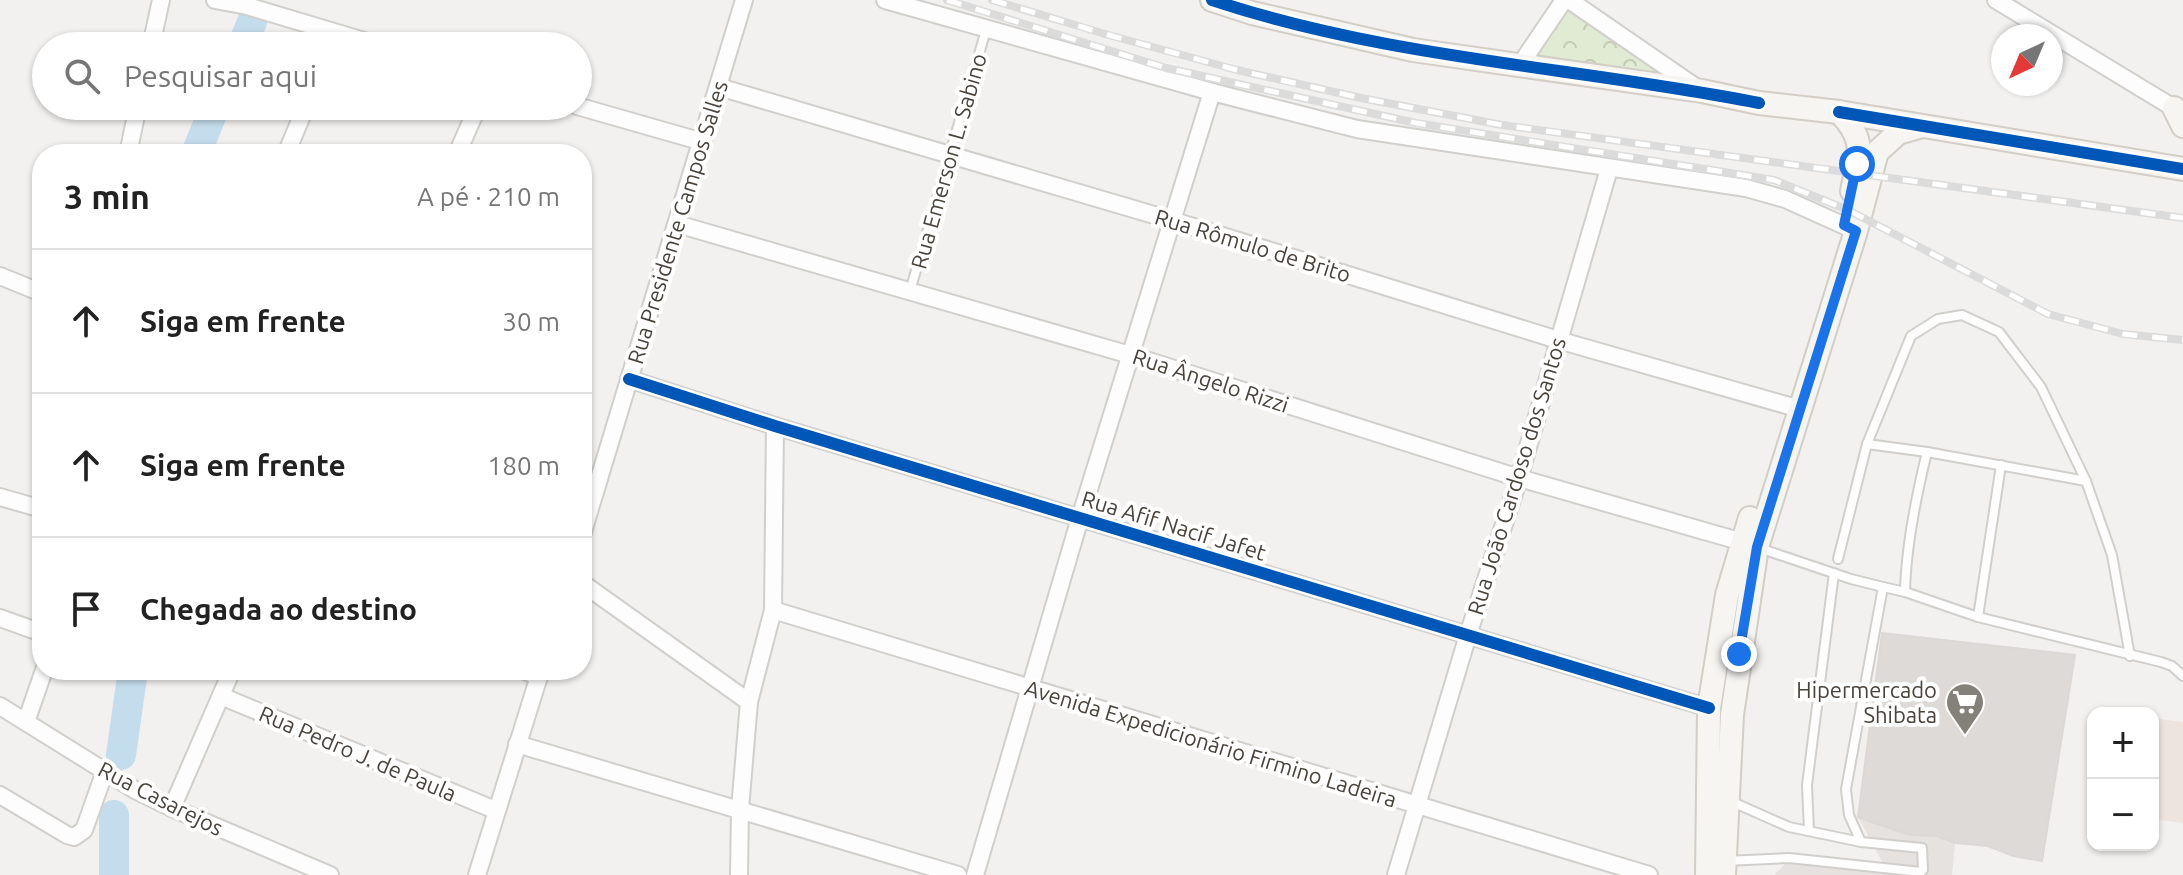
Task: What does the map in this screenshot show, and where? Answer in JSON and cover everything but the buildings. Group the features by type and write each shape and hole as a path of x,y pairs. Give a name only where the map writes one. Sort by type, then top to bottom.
{"main road":[{"path":"1212,0 1252,13 1413,50 2177,163"},
{"path":"1839,112 1853,126 1859,146 1850,228"},
{"path":"1719,870 1709,708 1727,595 1750,544 1877,152 1898,133 1924,125"},
{"path":"1719,870 1750,544"}],"street":[{"path":"154,32 161,0"},
{"path":"215,0 313,32"},
{"name":"Rua Presidente Campos Salles","path":"592,500 744,0"},
{"path":"885,0 1212,92 1357,129 1746,188 1785,199 1850,228"},
{"path":"1520,65 1566,0 1702,91"},
{"path":"1996,0 2180,116"},
{"name":"Rua Rômulo de Brito","path":"719,87 1171,220 1558,340 1794,406"},
{"path":"975,875 1080,518 1212,92"},
{"path":"592,110 703,142"},
{"path":"130,144 135,120"},
{"path":"290,144 300,120"},
{"path":"461,144 472,120"},
{"name":"Rua João Cardoso dos Santos","path":"1396,875 1519,478 1609,169"},
{"name":"Rua Ângelo Rizzi","path":"677,224 1130,355 1519,478 1750,544"},
{"path":"0,276 32,289"},
{"name":"Rua Afif Nacif Jafet","path":"629,379 775,426 1709,708"},
{"path":"739,875 740,809 749,702 773,610 775,426"},
{"path":"0,497 32,506"},
{"path":"592,590 749,702"},
{"name":"Avenida Expedicionário Firmino Ladeira","path":"773,610 1649,875"},
{"path":"0,618 32,629"},
{"path":"26,722 41,680"},
{"path":"172,808 228,680"},
{"path":"477,875 517,744 532,680"},
{"name":"Rua Pedro J. de Paula","path":"221,696 495,810"},
{"name":"Rua Casarejos","path":"0,706 172,808 330,875"},
{"path":"517,744 958,875"},
{"path":"0,795 74,837 84,830 105,771"}],"lane":[{"name":"Rua Emerson L. Sabino","path":"910,291 986,30"},
{"path":"1838,559 1867,444 1911,336 1938,319 1962,315 1999,332 2041,387 2086,481 2112,555 2130,656"},
{"path":"1867,444 2086,481"},
{"path":"1905,592 1918,490 1927,452"},
{"path":"1978,617 2001,465"},
{"path":"1750,544 1978,617 2161,662 2172,666 2183,676"},
{"path":"1809,831 1807,785 1834,573"},
{"path":"1861,842 1849,815 1846,789 1883,587"},
{"path":"1719,870 1789,858 1869,871 1921,872 1923,850 1809,831 1770,820 1728,800"}],"shaded area":[{"path":"2159,719 2183,722 2183,823 2159,820"},
{"path":"1858,817 1955,843 1952,875 1774,875 1789,860 1886,869"}],"green space":[{"path":"1570,6 1660,74 1536,57"}],"waterway":[{"path":"248,32 252,22"},
{"path":"200,144 209,120"},
{"path":"121,755 132,680"},
{"path":"114,815 114,875"}],"railway":[{"path":"947,0 1166,68 1416,123 1774,180 1848,210 2048,314 2123,334 2183,340"},
{"path":"992,0 1237,70 1502,125 2183,218"}],"cycle path":[{"path":"1212,0 1279,20 1415,49 1759,103"},
{"path":"1839,112 2183,169"},
{"path":"629,379 775,426 1709,708"}],"place":[{"name":"Hipermercado Shibata","path":"1965,736"}],"route":[{"path":"1739,654 1757,547 1856,231 1844,225 1857,164"}]}
